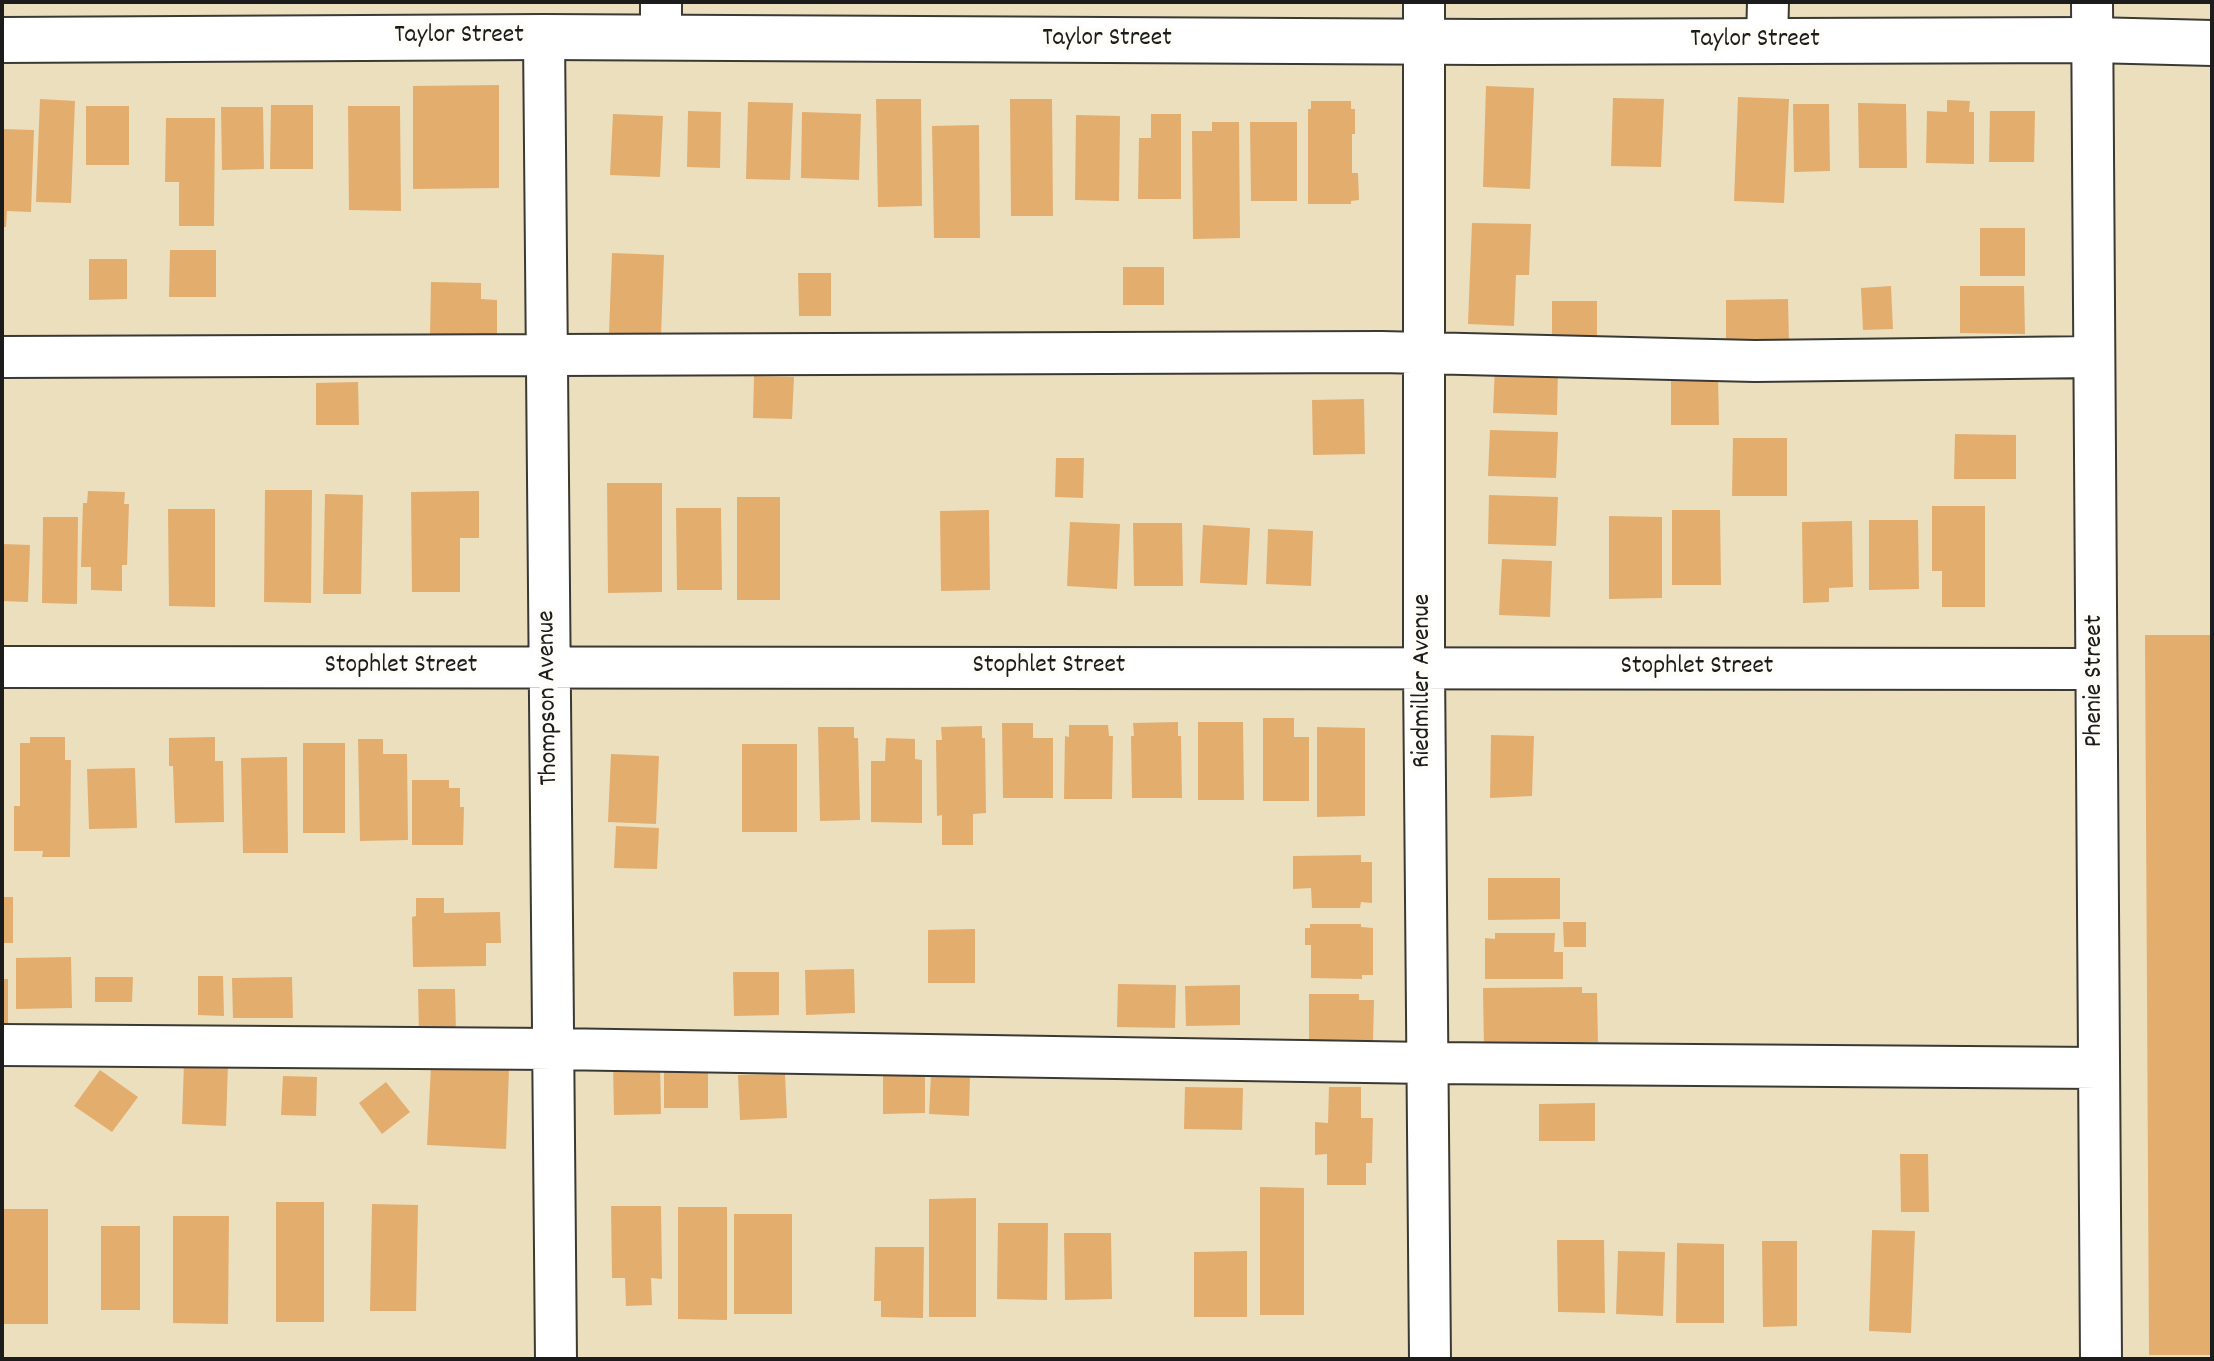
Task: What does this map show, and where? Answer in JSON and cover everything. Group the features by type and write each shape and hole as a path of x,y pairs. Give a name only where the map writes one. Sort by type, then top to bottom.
{"main road":[{"name":"Taylor Street","path":"2,40 544,37 661,20 2092,21 2212,43"}],"street":[{"name":"Phenie Street","path":"2092,21 2101,1359"},
{"name":"Riedmiller Avenue","path":"1423,22 1430,1359"},
{"name":"Thompson Avenue","path":"544,37 556,1359"},
{"path":"2,357 1423,352 1755,361 2094,357"},
{"name":"Stophlet Street","path":"2,667 2096,669"},
{"path":"2,1045 2099,1068"}],"building":[{"path":"499,85 499,188 413,189 413,86"},
{"path":"1486,86 1534,88 1530,189 1483,187"},
{"path":"1738,97 1789,99 1784,203 1734,201"},
{"path":"1613,98 1664,99 1661,167 1611,166"},
{"path":"40,99 75,101 71,203 36,202"},
{"path":"876,99 921,99 922,206 878,207"},
{"path":"1010,99 1052,99 1053,216 1011,216"},
{"path":"1947,100 1970,101 1969,112 1974,112 1974,164 1926,163 1927,111 1947,112"},
{"path":"1311,101 1351,101 1351,109 1355,109 1352,173 1358,173 1359,200 1351,201 1351,204 1308,204 1308,109 1311,109"},
{"path":"748,102 793,103 790,180 746,179"},
{"path":"1858,103 1906,104 1907,168 1859,168"},
{"path":"1793,104 1829,104 1830,171 1794,172"},
{"path":"271,105 313,105 313,169 270,169"},
{"path":"86,106 129,106 129,165 86,165"},
{"path":"348,106 400,106 401,211 349,210"},
{"path":"221,107 263,107 264,169 222,170"},
{"path":"688,111 721,112 720,168 687,167"},
{"path":"1990,111 2035,111 2034,162 1989,162"},
{"path":"802,112 861,114 859,180 801,178"},
{"path":"613,114 663,116 660,177 610,175"},
{"path":"1151,114 1181,114 1181,199 1138,199 1139,138 1151,138"},
{"path":"1076,115 1120,116 1119,201 1075,200"},
{"path":"166,118 215,118 214,226 179,226 179,182 165,182"},
{"path":"1212,122 1239,122 1240,238 1193,239 1192,131 1212,131"},
{"path":"1250,122 1297,122 1297,201 1251,201"},
{"path":"979,125 980,238 934,238 932,126"},
{"path":"2,129 34,130 31,212 7,211 6,227 2,227"},
{"path":"1472,223 1531,224 1529,275 1516,275 1514,326 1468,324"},
{"path":"1980,228 2025,228 2025,276 1980,276"},
{"path":"170,250 216,250 216,297 169,297"},
{"path":"612,253 664,255 661,336 609,334"},
{"path":"89,259 127,259 127,299 89,300"},
{"path":"1123,267 1164,267 1164,305 1123,305"},
{"path":"798,273 831,273 831,316 799,316"},
{"path":"431,282 481,283 481,299 497,300 497,337 430,336"},
{"path":"1891,286 1893,329 1863,330 1861,288"},
{"path":"1960,286 2024,286 2025,334 1960,333"},
{"path":"1788,299 1789,343 1726,343 1726,300"},
{"path":"1552,301 1597,301 1597,341 1552,341"},
{"path":"1495,366 1558,368 1557,415 1493,413"},
{"path":"1671,375 1718,376 1719,425 1671,425"},
{"path":"754,376 794,377 792,419 753,418"},
{"path":"358,382 359,425 316,425 316,383"},
{"path":"1364,399 1365,454 1313,455 1312,400"},
{"path":"1490,430 1558,432 1556,478 1488,476"},
{"path":"1955,434 2016,435 2016,479 1954,479"},
{"path":"1733,438 1787,438 1787,496 1732,496"},
{"path":"1056,458 1084,458 1083,498 1055,497"},
{"path":"607,483 662,483 662,592 608,593"},
{"path":"265,490 312,490 311,603 264,602"},
{"path":"88,491 125,492 124,504 129,504 127,565 122,565 122,591 91,590 91,567 81,567 83,503 87,503"},
{"path":"479,491 479,538 460,538 460,592 412,592 411,492"},
{"path":"325,494 363,495 361,594 323,594"},
{"path":"1489,495 1558,497 1556,546 1488,544"},
{"path":"737,497 780,497 780,600 737,600"},
{"path":"1932,506 1985,506 1985,607 1942,607 1942,571 1932,571"},
{"path":"676,508 721,508 722,590 677,590"},
{"path":"168,509 215,509 215,607 169,606"},
{"path":"989,510 990,590 941,591 940,511"},
{"path":"1672,510 1720,510 1721,585 1672,585"},
{"path":"1609,516 1662,517 1662,598 1609,599"},
{"path":"43,517 78,517 77,604 42,603"},
{"path":"1869,520 1918,520 1919,589 1869,590"},
{"path":"1852,521 1853,587 1829,588 1829,602 1803,603 1802,522"},
{"path":"1070,522 1120,524 1117,589 1067,586"},
{"path":"1133,523 1182,523 1183,586 1134,586"},
{"path":"1203,525 1250,528 1247,585 1200,583"},
{"path":"1268,529 1313,531 1311,586 1266,584"},
{"path":"2,544 30,545 28,602 2,601"},
{"path":"1502,559 1552,561 1550,617 1499,615"},
{"path":"2145,635 2212,635 2212,1355 2149,1355"},
{"path":"1263,718 1294,718 1294,737 1309,737 1309,801 1263,801"},
{"path":"1178,722 1182,798 1132,798 1133,723"},
{"path":"1198,722 1243,722 1244,800 1198,800"},
{"path":"1002,723 1033,723 1033,738 1053,738 1053,798 1003,798"},
{"path":"1069,725 1108,725 1109,736 1113,736 1112,799 1064,799 1065,736 1069,737"},
{"path":"982,726 982,738 985,738 986,813 973,814 973,845 942,845 942,815 937,816 936,740 942,740 941,727"},
{"path":"818,727 854,727 854,738 858,738 860,820 820,821"},
{"path":"1317,727 1365,728 1365,816 1317,817"},
{"path":"1491,735 1534,736 1532,796 1490,798"},
{"path":"30,737 65,737 65,760 71,760 70,857 42,857 43,851 14,851 14,806 20,806 20,743 30,743"},
{"path":"215,737 215,761 223,761 224,822 175,823 169,738"},
{"path":"886,738 915,739 915,759 922,760 922,823 871,822 871,761 885,761"},
{"path":"358,739 383,739 383,754 407,754 408,840 360,841"},
{"path":"303,743 345,743 345,833 303,833"},
{"path":"742,744 797,744 797,832 742,832"},
{"path":"611,754 659,756 656,824 608,822"},
{"path":"287,757 288,853 243,853 241,758"},
{"path":"135,768 137,828 89,829 87,769"},
{"path":"412,780 449,780 449,788 460,788 460,807 464,807 463,845 412,845"},
{"path":"616,826 659,828 657,869 614,868"},
{"path":"1361,855 1361,862 1372,862 1372,903 1361,902 1360,908 1312,908 1311,888 1293,889 1293,856"},
{"path":"1488,878 1560,878 1560,919 1488,920"},
{"path":"2,897 13,897 13,943 2,943"},
{"path":"416,898 444,898 444,913 500,912 501,943 486,943 486,966 413,967 412,917 416,916"},
{"path":"1563,922 1586,922 1586,947 1564,947"},
{"path":"1310,924 1361,924 1361,927 1373,928 1373,975 1362,975 1362,979 1311,978 1311,945 1305,945 1305,928 1310,928"},
{"path":"975,929 975,983 928,983 928,930"},
{"path":"1495,933 1555,933 1554,952 1563,952 1563,979 1485,979 1485,938 1495,939"},
{"path":"71,957 72,1008 16,1009 16,958"},
{"path":"854,969 855,1013 806,1015 805,970"},
{"path":"733,972 779,972 779,1015 734,1016"},
{"path":"198,976 223,976 224,1016 198,1015"},
{"path":"95,977 133,977 132,1002 95,1002"},
{"path":"292,977 293,1018 233,1018 232,978"},
{"path":"2,979 8,979 8,1032 2,1032"},
{"path":"1118,984 1176,985 1175,1028 1117,1027"},
{"path":"1240,985 1240,1025 1186,1026 1185,986"},
{"path":"1582,987 1582,993 1597,993 1598,1042 1583,1042 1583,1047 1484,1048 1483,988"},
{"path":"418,989 455,989 456,1034 419,1034"},
{"path":"1309,994 1359,994 1359,1000 1374,1000 1373,1042 1309,1046"},
{"path":"184,1062 228,1063 226,1126 182,1124"},
{"path":"613,1063 660,1063 661,1114 614,1115"},
{"path":"431,1066 509,1069 506,1149 427,1145"},
{"path":"664,1069 708,1069 708,1108 664,1108"},
{"path":"100,1070 138,1097 112,1132 74,1106"},
{"path":"785,1074 787,1118 740,1120 738,1075"},
{"path":"931,1074 970,1075 969,1116 929,1114"},
{"path":"925,1075 925,1113 883,1114 883,1076"},
{"path":"283,1076 317,1077 316,1116 281,1115"},
{"path":"386,1082 410,1112 382,1134 359,1103"},
{"path":"1185,1087 1243,1088 1242,1130 1184,1129"},
{"path":"1329,1087 1361,1087 1361,1118 1373,1118 1372,1163 1366,1163 1366,1185 1327,1185 1327,1154 1315,1155 1315,1122 1328,1123"},
{"path":"1595,1103 1595,1141 1539,1141 1539,1104"},
{"path":"1900,1154 1928,1154 1929,1212 1901,1212"},
{"path":"1260,1187 1304,1188 1304,1315 1260,1315"},
{"path":"976,1198 976,1317 929,1317 929,1199"},
{"path":"276,1202 324,1202 324,1322 276,1322"},
{"path":"372,1204 418,1205 416,1311 370,1311"},
{"path":"611,1206 661,1206 662,1279 651,1278 652,1305 626,1306 625,1278 612,1278"},
{"path":"678,1207 727,1207 727,1320 678,1319"},
{"path":"2,1209 48,1209 48,1324 2,1324"},
{"path":"734,1214 792,1214 792,1314 734,1314"},
{"path":"173,1216 229,1216 228,1324 173,1323"},
{"path":"998,1223 1048,1223 1047,1300 997,1299"},
{"path":"101,1226 140,1226 140,1310 101,1310"},
{"path":"1872,1230 1915,1231 1911,1333 1869,1331"},
{"path":"1064,1233 1111,1233 1112,1299 1065,1300"},
{"path":"1557,1240 1604,1240 1605,1313 1558,1312"},
{"path":"1762,1241 1797,1241 1797,1326 1763,1327"},
{"path":"1677,1243 1724,1244 1724,1323 1676,1323"},
{"path":"875,1247 924,1247 923,1318 881,1317 881,1301 874,1301"},
{"path":"1247,1251 1247,1317 1194,1317 1194,1252"},
{"path":"1618,1251 1665,1252 1663,1316 1616,1314"}]}
